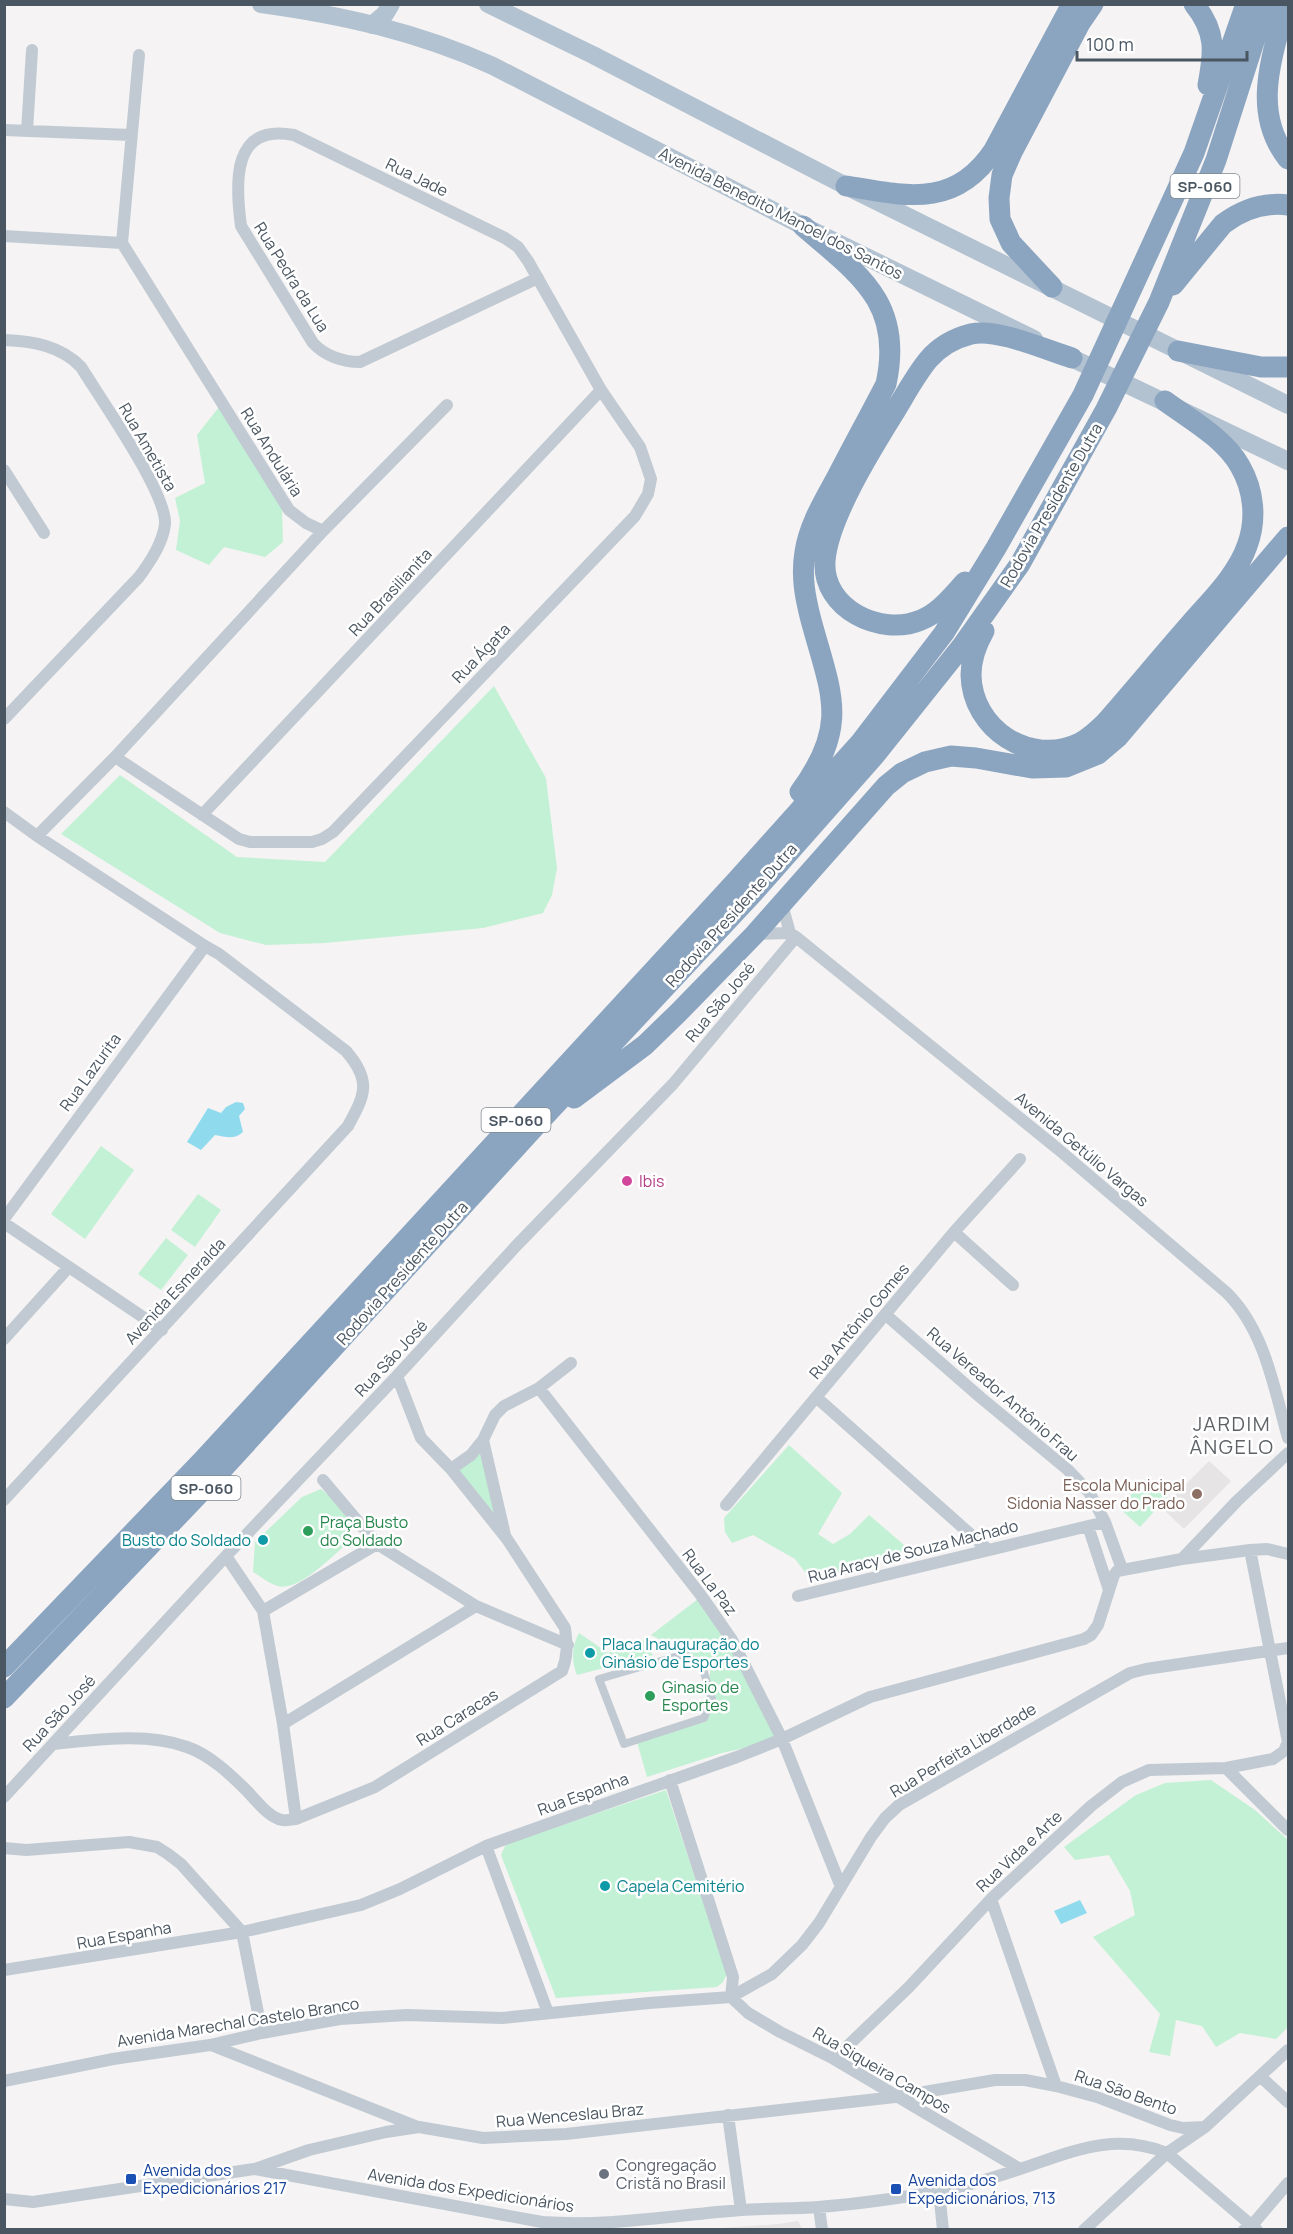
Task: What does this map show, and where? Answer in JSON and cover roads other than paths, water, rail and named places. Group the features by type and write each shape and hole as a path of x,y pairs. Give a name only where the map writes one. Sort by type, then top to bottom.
{"highway":[{"path":"846,186 899,195 924,196 948,190 970,178 994,150 1072,4"},
{"path":"1052,287 1011,243 1000,219 999,198 1002,175 1080,23 1093,4"},
{"path":"1194,4 1207,22 1214,53 1194,153"},
{"name":"Rodovia Presidente Dutra","path":"4,1666 211,1451 737,880 867,734 944,633 996,549 1083,395 1194,153 1246,4"},
{"name":"Rodovia Presidente Dutra","path":"4,1698 218,1474 541,1120 753,893 875,755 962,646 1020,564 1106,409 1159,302 1216,160 1266,4"},
{"path":"1286,4 1268,77 1266,104 1272,129 1288,159"},
{"path":"1159,302 1205,244 1228,220 1256,207 1268,204 1288,205"},
{"path":"737,880 813,774 829,740 832,703 804,594 805,552 810,532 819,512 886,384 891,362 891,336 884,313 872,291 862,278 803,226"},
{"path":"996,549 940,608 923,620 903,625 883,625 855,614 834,592 825,562 833,527 870,452 930,358 950,342 972,334 1001,335 1072,358"},
{"path":"1178,351 1261,367 1288,368"},
{"path":"1020,564 974,653 971,674 974,694 988,722 995,730 1013,742 1046,750 1068,747 1089,738 1105,723 1220,590 1241,560 1248,543 1252,522 1252,499 1240,466 1218,440 1165,401"},
{"path":"541,1120 592,1086 645,1045 782,904 886,786 914,766 938,758 963,756 1032,768 1055,769 1077,764 1098,754 1118,737 1288,537"}],"main road":[{"name":"Avenida Benedito Manoel dos Santos","path":"261,4 312,11 346,12 372,25 417,35 458,50 803,226 1288,461"},
{"path":"372,25 385,14 391,4"},
{"path":"488,4 593,55 846,186 1288,405"}],"street":[{"path":"27,131 32,50"},
{"path":"4,236 122,243 139,55"},
{"path":"4,130 131,135"},
{"name":"Rua Jade","path":"264,134 278,132 294,135 505,238 518,247 538,278"},
{"name":"Rua Pedra da Lua","path":"264,134 250,143 243,155 239,200 241,226 312,343 326,354 350,362 360,362 538,278"},
{"name":"Rua Andulária","path":"122,243 289,510 306,523 323,531"},
{"name":"Rua Ágata","path":"115,757 230,835 250,842 322,840 333,832 635,516 648,494 651,479 640,447 602,390 538,278"},
{"name":"Rua Ametista","path":"4,340 23,341 56,348 70,356 81,367 152,482 163,504 165,524 153,558 139,577 4,719"},
{"name":"Rua Brasilianita","path":"202,815 602,390"},
{"path":"38,836 115,757 323,531 447,405"},
{"path":"4,470 44,533"},
{"path":"4,812 205,946"},
{"path":"755,933 793,935 782,904"},
{"name":"Rua São José","path":"4,1797 516,1246 673,1084 793,935"},
{"name":"Avenida Getúlio Vargas","path":"793,935 1058,1149 1236,1302 1250,1321 1259,1339 1288,1438"},
{"name":"Avenida Esmeralda","path":"4,1500 348,1126 363,1099 363,1079 357,1064 346,1052 219,954 205,946"},
{"name":"Rua Lazurita","path":"4,1221 205,946"},
{"name":"Rua Antônio Gomes","path":"726,1505 954,1232 1020,1159"},
{"path":"4,1221 162,1330"},
{"path":"954,1232 1013,1285"},
{"path":"4,1339 69,1268"},
{"name":"Rua Vereador Antônio Frau","path":"886,1315 1068,1470 1089,1492 1105,1522 1122,1569"},
{"path":"451,1469 471,1455 483,1440 495,1414 504,1406 539,1388 571,1363"},
{"path":"397,1376 421,1438 451,1469 507,1539 565,1628 568,1645"},
{"name":"Rua La Paz","path":"539,1388 700,1594 732,1640 782,1739 841,1887"},
{"path":"816,1397 987,1549"},
{"path":"483,1440 507,1539"},
{"path":"1182,1559 1236,1502 1288,1453"},
{"path":"322,1480 377,1544 476,1606 568,1645"},
{"name":"Rua Aracy de Souza Machado","path":"798,1596 1105,1522"},
{"path":"1088,1526 1109,1590"},
{"path":"263,1611 377,1544"},
{"path":"1122,1569 1268,1548 1288,1554"},
{"path":"1250,1550 1269,1651"},
{"path":"53,1744 134,1739 162,1741 188,1747 225,1770 267,1812 282,1820 296,1819 283,1724 263,1611 226,1556"},
{"name":"Rua Espanha","path":"4,1970 242,1932 361,1905 400,1889 486,1846 737,1757 782,1739 870,1696 1084,1639 1095,1631 1114,1575 1122,1569"},
{"path":"283,1724 476,1606"},
{"name":"Rua Caracas","path":"296,1819 375,1787 562,1671 568,1645"},
{"name":"Rua Perfeita Liberdade","path":"731,1997 772,1974 788,1959 819,1923 871,1837 885,1818 899,1805 1130,1673 1288,1648"},
{"name":"Rua Vida e Arte","path":"834,2059 884,2012 991,1899 1091,1806 1129,1777 1149,1770 1226,1768 1273,1759 1284,1751 1288,1742 1269,1651"},
{"path":"685,1654 703,1669 712,1699 704,1718 636,1741 624,1744 599,1679 685,1654"},
{"path":"1226,1768 1288,1830"},
{"path":"670,1780 733,1977 731,1997"},
{"path":"4,1848 26,1850 129,1842 156,1847 181,1864 242,1932 262,2033"},
{"path":"486,1846 548,2013"},
{"path":"991,1899 1056,2086"},
{"name":"Avenida Marechal Castelo Branco","path":"4,2081 113,2059 210,2045 340,2019 376,2016 501,2018 731,1997"},
{"name":"Rua Siqueira Campos","path":"731,1997 748,2013 834,2059 1020,2169"},
{"path":"210,2045 419,2127"},
{"path":"1084,2229 1167,2153 1205,2127 1288,2050"},
{"path":"1261,2077 1288,2102"},
{"name":"Rua São Bento","path":"895,2097 995,2080 1025,2080 1108,2101 1170,2125 1184,2128 1205,2127"},
{"name":"Rua Wenceslau Braz","path":"254,2169 309,2150 386,2132 419,2127 457,2135 506,2138 566,2134 895,2097"},
{"path":"728,2115 741,2210"},
{"name":"Avenida dos Expedicionários","path":"4,2199 33,2202 254,2169 580,2227 741,2210 819,2207 939,2191 981,2181 1079,2148 1108,2143 1149,2146 1167,2153 1251,2228"},
{"path":"1251,2228 1288,2183"},
{"path":"939,2191 943,2229"},
{"path":"819,2207 822,2229"},
{"path":"695,2215 696,2229"}],"water":[{"path":"236,1102 243,1103 245,1109 239,1116 243,1132 240,1135 226,1137 215,1135 201,1150 187,1142 208,1108 221,1113 226,1107"},
{"path":"1080,1900 1087,1913 1061,1924 1054,1911"}],"place":[{"name":"Ibis","path":"627,1181"},
{"name":"Escola Municipal Sidonia Nasser do Prado","path":"1197,1494"},
{"name":"Praça Busto do Soldado","path":"308,1531"},
{"name":"Busto do Soldado","path":"263,1540"},
{"name":"Placa Inauguração do Ginásio de Esportes","path":"590,1653"},
{"name":"Ginasio de Esportes","path":"650,1696"},
{"name":"Capela Cemitério","path":"605,1886"},
{"name":"Congregação Cristã no Brasil","path":"604,2174"},
{"name":"Avenida dos Expedicionários 217","path":"131,2179"},
{"name":"Avenida dos Expedicionários, 713","path":"896,2189"}],"district":[{"name":"JARDIM ÂNGELO","path":"1232,1434"}]}
